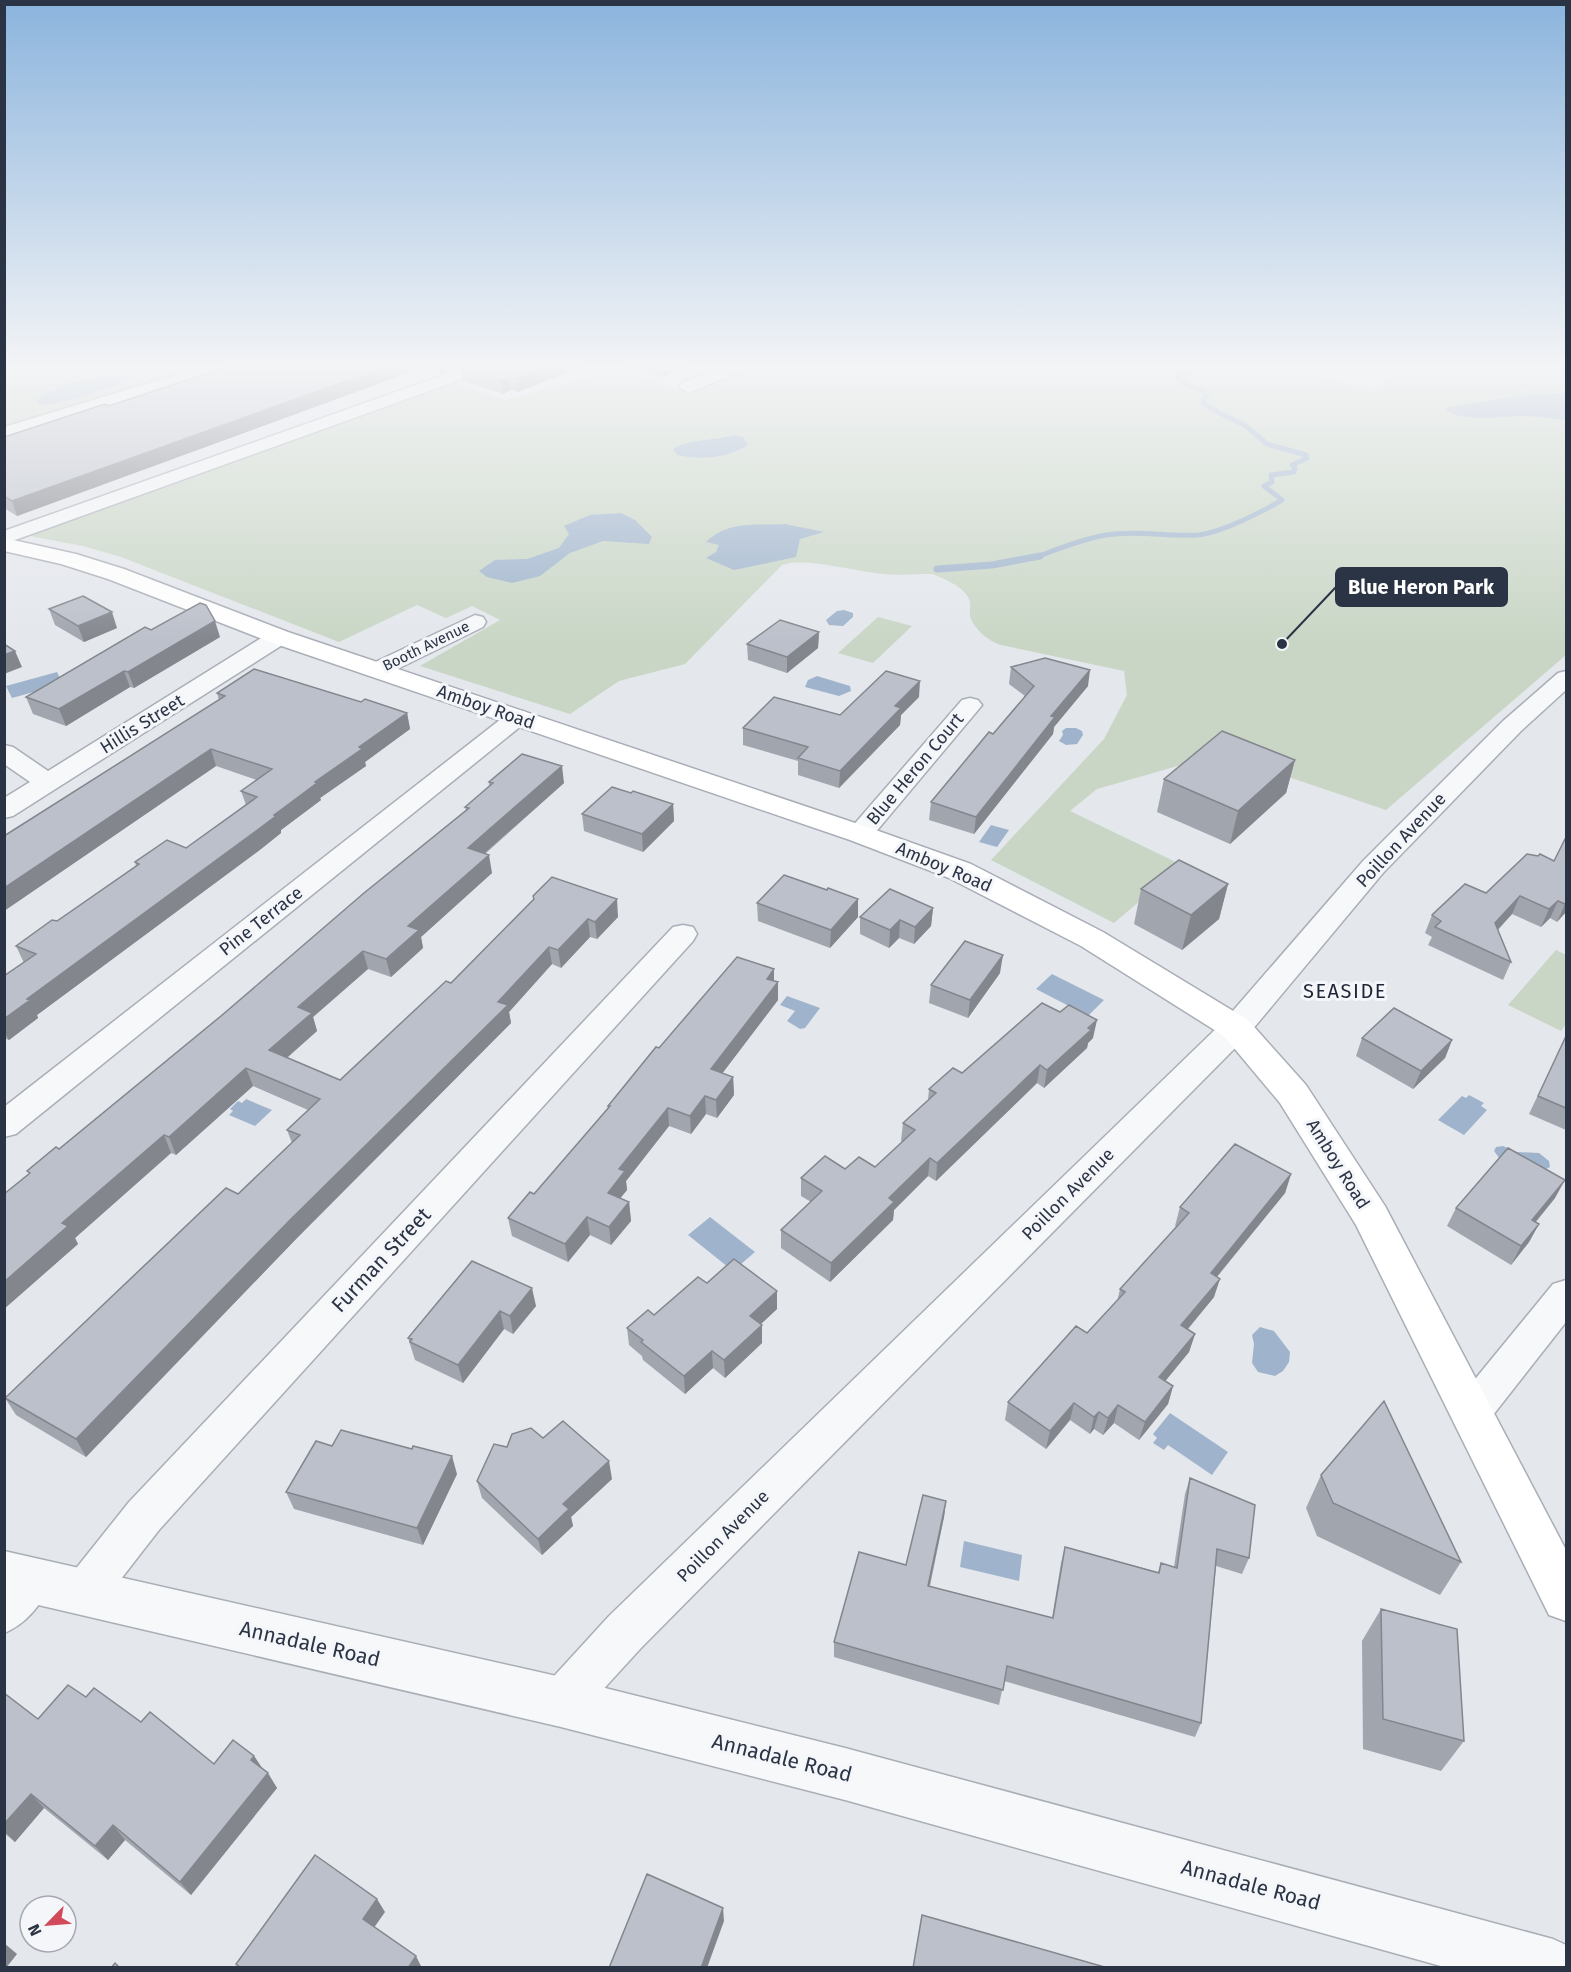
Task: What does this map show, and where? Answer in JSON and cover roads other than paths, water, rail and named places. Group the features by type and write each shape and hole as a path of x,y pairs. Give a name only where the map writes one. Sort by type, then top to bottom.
{"main road":[{"name":"Amboy Road","path":"4,544 68,559 116,574 279,637 861,834 960,871 1024,902 1110,949 1236,1029 1293,1094 1371,1217 1566,1598"}],"street":[{"path":"4,538 224,459"},
{"name":"Booth Avenue","path":"376,670 475,622"},
{"name":"Hillis Street","path":"4,810 279,637"},
{"name":"Poillon Avenue","path":"561,1702 632,1625 1236,1029 1373,867 1512,726 1566,678"},
{"name":"Blue Heron Court","path":"861,834 970,705"},
{"name":"Pine Terrace","path":"4,1125 518,717"},
{"path":"4,752 48,783"},
{"name":"Furman Street","path":"85,1591 144,1516 683,934"},
{"path":"1472,1412 1566,1295"},
{"name":"Annadale Road","path":"13,1589 85,1591 561,1702 845,1774 1553,1968"}],"water":[{"path":"621,513 635,520 652,537 649,544 603,541 570,553 540,576 512,583 487,577 479,571 495,560 527,559 559,548 569,534 564,526 590,515"},
{"path":"785,524 824,532 800,539 796,557 734,570 706,558 716,552 719,545 706,542 724,530 743,526"},
{"path":"844,610 853,613 853,617 843,626 829,625 826,620 837,611"},
{"path":"57,672 63,684 12,698 6,686"},
{"path":"817,676 850,686 851,691 839,696 805,687 808,680"},
{"path":"1066,728 1076,728 1082,731 1083,735 1077,744 1066,745 1059,741 1063,735 1062,731"},
{"path":"991,825 1009,830 997,847 979,842"},
{"path":"1052,974 1104,1000 1088,1016 1036,989"},
{"path":"787,996 820,1008 805,1028 800,1029 787,1021 795,1011 780,1005"},
{"path":"1469,1095 1484,1103 1481,1106 1487,1110 1464,1135 1438,1120 1462,1096 1466,1098"},
{"path":"246,1099 272,1110 255,1126 229,1115 233,1111 230,1109 238,1101 242,1103"},
{"path":"1503,1146 1517,1152 1539,1153 1549,1161 1550,1167 1544,1170 1500,1159 1494,1151 1496,1147"},
{"path":"710,1217 755,1252 733,1271 688,1235"},
{"path":"1260,1327 1274,1331 1290,1352 1289,1362 1283,1371 1275,1376 1258,1372 1252,1363 1254,1344 1252,1335"},
{"path":"1170,1413 1228,1452 1212,1475 1168,1445 1164,1450 1153,1443 1157,1438 1153,1434"},
{"path":"964,1541 1022,1555 1019,1581 960,1567"}],"waterway":[{"path":"1038,556 1106,535 1130,533 1198,535 1218,530 1282,500 1264,486 1272,482 1271,475 1294,472 1295,468 1292,465 1305,459"},
{"path":"937,569 992,565 1038,556"}],"place":[{"name":"Blue Heron Park","path":"1282,644"}],"district":[{"name":"SEASIDE","path":"1345,991"}]}
